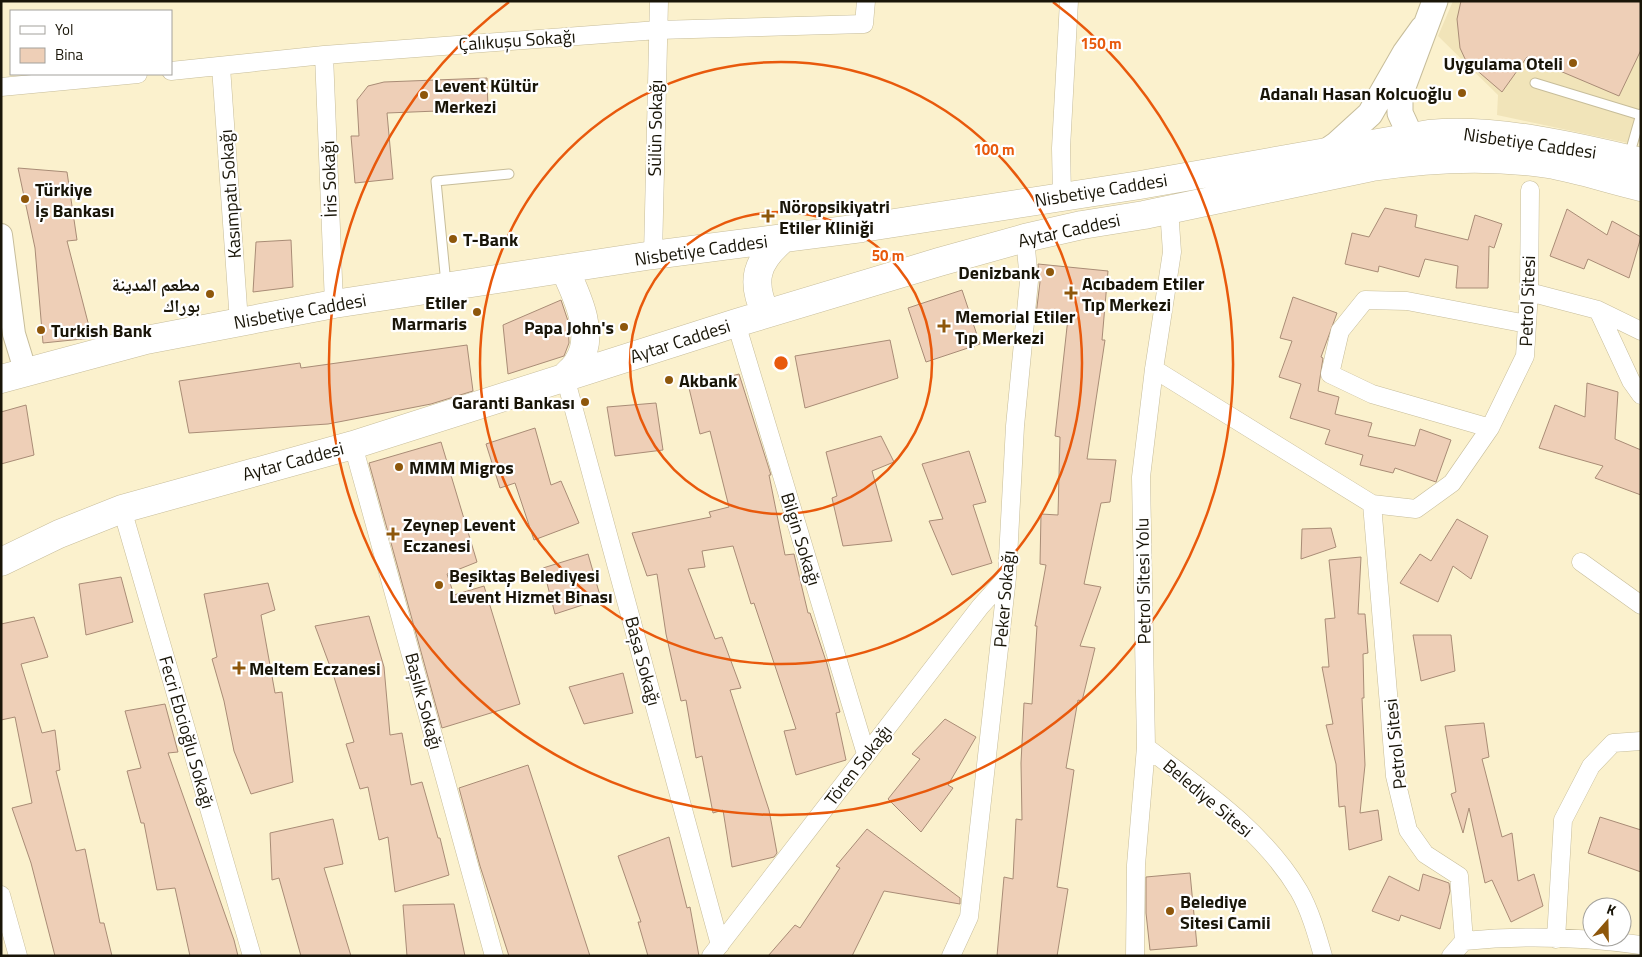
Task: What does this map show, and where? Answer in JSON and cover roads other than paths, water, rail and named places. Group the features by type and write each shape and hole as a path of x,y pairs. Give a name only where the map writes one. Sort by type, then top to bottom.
{"main road":[{"path":"1417,148 1400,113 1400,95 1423,28 1435,1"},
{"path":"1321,155 1337,144 1370,114 1423,28"},
{"name":"Nisbetiye Caddesi","path":"1372,167 1417,148"},
{"name":"Nisbetiye Caddesi","path":"14,376 146,340 334,304 784,238 1321,155 1417,148 1549,164 1636,179"},
{"name":"Aytar Caddesi","path":"1,562 59,534 122,509 353,445 736,323 1025,238 1372,167"},
{"path":"766,314 758,295 758,272 767,252 784,238"},
{"path":"565,270 581,308 585,330 584,346 579,361 565,377"}],"street":[{"name":"Sülün Sokağı","path":"653,256 659,1"},
{"name":"Çalıkuşu Sokağı","path":"172,71 324,55 658,30 864,24 866,1"},
{"path":"1062,196 1061,148 1068,1"},
{"name":"İris Sokağı","path":"324,55 334,304"},
{"name":"Kasımpatı Sokağı","path":"221,67 240,322"},
{"path":"1,87 127,75"},
{"name":"Petrol Sitesi","path":"1154,369 1372,504 1416,509 1452,484 1490,428 1525,356 1529,292 1530,190"},
{"name":"Petrol Sitesi Yolu","path":"1135,956 1136,865 1146,748 1141,477 1154,369 1172,252 1169,209"},
{"path":"1,234 14,334 14,376"},
{"name":"Peker Sokağı","path":"951,956 970,917 1007,577 1015,426 1029,281 1029,261 1025,238"},
{"path":"1529,292 1598,310 1641,331"},
{"path":"1490,428 1372,394 1330,374 1340,331 1365,300 1407,301 1527,324"},
{"path":"1598,310 1631,382 1641,395"},
{"name":"Bilgin Sokağı","path":"736,323 866,754"},
{"name":"Başa Sokağı","path":"565,377 716,950"},
{"name":"Başlık Sokağı","path":"353,445 494,956"},
{"name":"Petrol Sitesi","path":"1372,504 1395,776 1408,830 1425,854 1459,876 1464,941"},
{"name":"Fecri Ebcioğlu Sokağı","path":"122,509 252,956"},
{"path":"1581,562 1641,605"},
{"name":"Tören Sokağı","path":"716,950 980,607 1007,577"},
{"path":"1556,939 1563,820 1591,766 1613,743 1641,740"},
{"name":"Belediye Sitesi","path":"1146,748 1224,807 1266,848 1300,892 1324,956"},
{"path":"1,895 18,956"},
{"path":"1451,956 1464,941 1497,938 1608,940 1641,945"}],"lane":[{"path":"1535,83 1640,114 1636,179"},
{"path":"446,287 436,181 508,174"}],"place":[{"name":"Uygulama Oteli","path":"1573,63"},
{"name":"Adanalı Hasan Kolcuoğlu","path":"1462,93"},
{"name":"Levent Kültür Merkezi","path":"424,95"},
{"name":"Türkiye İş Bankası","path":"25,199"},
{"name":"Nöropsikiyatri Etiler Kliniği","path":"768,216"},
{"name":"T-Bank","path":"453,239"},
{"name":"Denizbank","path":"1050,272"},
{"name":"Acıbadem Etiler Tıp Merkezi","path":"1071,293"},
{"name":"مطعم المدينة بوراك","path":"210,294"},
{"name":"Etiler Marmaris","path":"477,312"},
{"name":"Memorial Etiler Tıp Merkezi","path":"944,326"},
{"name":"Papa John's","path":"624,327"},
{"name":"Turkish Bank","path":"41,330"},
{"name":"Akbank","path":"669,380"},
{"name":"Garanti Bankası","path":"585,402"},
{"name":"MMM Migros","path":"399,467"},
{"name":"Zeynep Levent Eczanesi","path":"393,534"},
{"name":"Beşiktaş Belediyesi Levent Hizmet Binası","path":"439,585"},
{"name":"Meltem Eczanesi","path":"239,668"},
{"name":"Belediye Sitesi Camii","path":"1170,911"}]}
